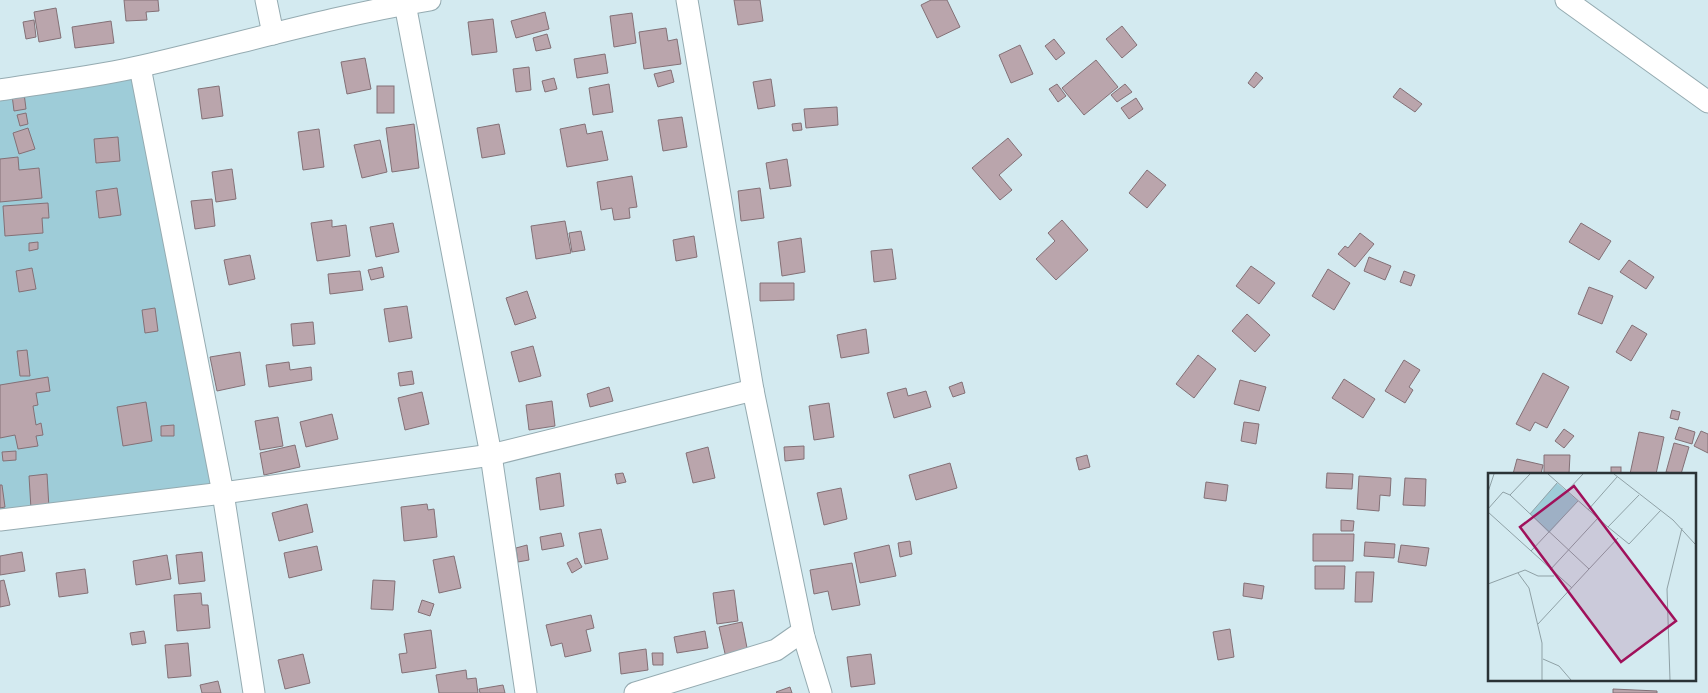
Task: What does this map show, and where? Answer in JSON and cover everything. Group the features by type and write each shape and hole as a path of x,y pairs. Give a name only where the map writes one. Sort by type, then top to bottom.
{"street":[{"path":"266,0 272,34"},
{"path":"0,90 140,66 272,34 430,0"},
{"path":"687,0 753,390 804,637 821,693"},
{"path":"1566,0 1708,102"},
{"path":"405,4 492,455 526,693"},
{"path":"140,66 223,492 254,693"},
{"path":"0,520 492,455 753,390"},
{"path":"635,693 776,650 796,636 804,637"}],"shaded area":[{"path":"140,67 223,493 0,520 0,90"}],"building":[{"path":"124,0 158,0 159,11 146,12 147,20 126,21"},
{"path":"734,0 760,0 763,21 738,25"},
{"path":"931,0 947,0 960,27 937,38 921,5"},
{"path":"56,8 61,38 39,42 34,12"},
{"path":"545,12 549,29 516,38 511,21"},
{"path":"632,13 636,43 614,47 610,16"},
{"path":"493,19 497,52 472,55 468,22"},
{"path":"34,20 36,37 26,39 23,22"},
{"path":"111,21 114,43 75,48 72,27"},
{"path":"1122,26 1137,45 1122,58 1106,39"},
{"path":"666,28 668,41 677,39 681,64 644,69 639,32"},
{"path":"547,34 551,48 536,51 533,38"},
{"path":"1054,39 1065,53 1056,60 1045,46"},
{"path":"1020,45 1033,74 1011,83 999,55"},
{"path":"605,54 608,73 577,78 574,59"},
{"path":"365,58 371,89 347,94 341,62"},
{"path":"1096,60 1118,87 1084,115 1062,88"},
{"path":"529,67 531,90 516,92 513,69"},
{"path":"671,70 674,82 658,87 654,74"},
{"path":"1256,72 1263,78 1254,88 1248,83"},
{"path":"554,78 557,89 545,92 542,81"},
{"path":"771,79 775,106 758,109 753,82"},
{"path":"609,84 613,112 593,115 589,88"},
{"path":"1057,84 1066,96 1058,102 1049,89"},
{"path":"1125,84 1132,92 1117,102 1111,95"},
{"path":"219,86 223,116 202,119 198,89"},
{"path":"377,86 394,86 394,113 377,113"},
{"path":"1400,88 1422,104 1415,112 1393,97"},
{"path":"24,93 26,109 14,111 12,95"},
{"path":"1136,98 1143,109 1129,119 1121,108"},
{"path":"837,107 838,125 806,128 804,109"},
{"path":"26,113 28,124 20,126 17,115"},
{"path":"682,117 687,147 663,151 658,120"},
{"path":"801,123 802,130 793,131 792,124"},
{"path":"414,124 419,168 392,172 386,128"},
{"path":"499,124 505,154 482,158 477,128"},
{"path":"585,124 587,134 602,131 608,160 567,167 560,129"},
{"path":"28,128 35,149 19,154 13,133"},
{"path":"319,129 324,167 303,170 298,132"},
{"path":"118,137 120,161 96,163 94,139"},
{"path":"1008,138 1022,155 999,175 1012,190 1000,200 972,168"},
{"path":"380,140 387,172 362,178 354,145"},
{"path":"18,157 19,170 39,168 42,198 0,202 0,159"},
{"path":"787,159 791,186 770,189 766,163"},
{"path":"232,169 236,199 216,202 212,172"},
{"path":"1147,170 1166,185 1147,208 1129,193"},
{"path":"632,176 637,207 629,208 630,218 614,220 612,208 601,210 597,182"},
{"path":"117,188 121,215 99,218 96,191"},
{"path":"760,188 764,218 741,221 738,191"},
{"path":"212,199 215,226 195,229 191,201"},
{"path":"48,203 49,218 42,218 43,233 5,236 3,206"},
{"path":"332,220 332,227 346,225 350,256 317,261 311,223"},
{"path":"1062,220 1088,250 1056,280 1036,259 1055,241 1048,233"},
{"path":"565,221 571,253 536,259 531,226"},
{"path":"393,223 399,252 376,257 370,227"},
{"path":"1581,223 1611,241 1599,260 1569,242"},
{"path":"581,231 585,250 572,252 569,233"},
{"path":"1360,233 1374,244 1355,267 1338,254 1345,246 1348,248"},
{"path":"694,236 697,257 676,261 673,240"},
{"path":"801,238 805,272 782,276 778,242"},
{"path":"38,242 38,249 29,251 29,243"},
{"path":"892,249 896,279 874,282 871,251"},
{"path":"250,255 255,279 229,285 224,260"},
{"path":"1369,257 1391,266 1385,280 1364,271"},
{"path":"1629,260 1654,277 1646,289 1620,272"},
{"path":"1251,266 1275,283 1259,304 1236,286"},
{"path":"382,267 384,277 371,280 368,270"},
{"path":"32,268 36,289 19,292 16,271"},
{"path":"1328,269 1350,283 1334,310 1312,296"},
{"path":"360,271 363,290 330,294 328,274"},
{"path":"1404,271 1415,275 1411,286 1400,282"},
{"path":"760,283 794,283 794,300 760,301"},
{"path":"1589,287 1613,296 1602,324 1578,314"},
{"path":"527,291 536,318 515,325 506,298"},
{"path":"407,306 412,338 389,342 384,309"},
{"path":"155,308 158,331 145,333 142,310"},
{"path":"1247,314 1270,335 1255,352 1232,331"},
{"path":"313,322 315,344 293,346 291,324"},
{"path":"1632,325 1647,334 1631,361 1616,352"},
{"path":"866,329 869,353 841,358 837,335"},
{"path":"533,346 541,376 519,382 511,352"},
{"path":"27,350 30,376 20,376 17,351"},
{"path":"240,352 245,385 217,391 210,357"},
{"path":"1198,355 1216,369 1194,398 1176,384"},
{"path":"1404,360 1420,370 1409,387 1413,390 1405,403 1385,391"},
{"path":"289,362 290,370 311,367 312,380 269,387 266,365"},
{"path":"412,371 414,384 400,386 398,373"},
{"path":"1543,373 1569,387 1547,428 1535,422 1530,431 1516,424"},
{"path":"48,377 50,391 36,393 38,405 33,406 36,425 41,423 43,435 36,436 38,446 18,449 15,435 0,438 0,385"},
{"path":"1344,379 1375,399 1363,418 1332,398"},
{"path":"1240,380 1266,387 1259,411 1234,404"},
{"path":"962,382 965,393 953,397 949,387"},
{"path":"609,387 613,401 590,407 587,394"},
{"path":"906,388 908,396 926,391 931,407 894,418 887,393"},
{"path":"422,392 429,424 405,430 398,398"},
{"path":"552,401 555,426 529,430 526,405"},
{"path":"146,402 152,441 123,446 117,407"},
{"path":"829,403 834,437 814,440 809,406"},
{"path":"1672,410 1680,412 1678,420 1670,418"},
{"path":"332,414 338,439 306,447 300,422"},
{"path":"278,417 283,446 260,450 255,421"},
{"path":"1244,422 1259,424 1256,444 1241,441"},
{"path":"174,425 174,436 161,436 161,426"},
{"path":"1679,427 1695,432 1692,444 1675,439"},
{"path":"1564,429 1574,436 1564,448 1555,441"},
{"path":"1701,431 1708,434 1708,453 1694,446"},
{"path":"1639,432 1664,437 1656,473 1630,473"},
{"path":"1674,443 1689,447 1681,473 1666,472"},
{"path":"295,445 300,467 264,475 260,453"},
{"path":"804,446 804,459 785,461 784,447"},
{"path":"708,447 715,478 693,483 686,453"},
{"path":"16,451 16,460 3,461 2,452"},
{"path":"1087,455 1090,467 1079,470 1076,458"},
{"path":"1544,455 1570,455 1569,473 1544,473"},
{"path":"1517,459 1543,465 1541,473 1513,473"},
{"path":"950,463 957,488 916,500 909,475"},
{"path":"1611,467 1621,467 1621,473 1611,473"},
{"path":"560,473 564,506 540,510 536,478"},
{"path":"623,473 626,482 617,484 615,474"},
{"path":"1327,473 1353,474 1352,489 1326,488"},
{"path":"47,474 49,508 31,509 29,476"},
{"path":"1359,476 1391,478 1390,496 1380,495 1379,511 1357,509"},
{"path":"1405,478 1426,479 1425,506 1403,505"},
{"path":"1206,482 1228,485 1226,501 1204,498"},
{"path":"0,485 2,485 5,507 0,508"},
{"path":"841,488 847,519 824,525 817,493"},
{"path":"307,504 313,532 279,541 272,513"},
{"path":"427,504 428,510 434,509 437,537 404,541 401,507"},
{"path":"1341,520 1354,521 1353,531 1341,531"},
{"path":"601,529 608,559 585,564 579,533"},
{"path":"561,533 564,546 542,550 540,537"},
{"path":"1313,534 1354,534 1353,561 1313,561"},
{"path":"910,541 912,554 900,557 898,543"},
{"path":"1365,542 1395,544 1394,558 1364,556"},
{"path":"527,545 529,560 518,562 516,548"},
{"path":"889,545 896,576 860,583 854,553"},
{"path":"1401,545 1429,548 1426,566 1398,562"},
{"path":"317,546 322,570 289,578 284,553"},
{"path":"22,552 25,571 0,575 0,556"},
{"path":"202,552 205,581 179,584 176,555"},
{"path":"167,555 171,579 136,585 133,561"},
{"path":"454,556 461,588 439,593 433,560"},
{"path":"577,558 582,567 572,573 567,563"},
{"path":"852,563 860,605 832,610 828,591 814,594 810,570"},
{"path":"1315,566 1345,566 1344,589 1315,589"},
{"path":"85,569 88,593 59,597 56,573"},
{"path":"1356,572 1374,572 1372,602 1355,602"},
{"path":"4,580 10,605 0,607 0,581"},
{"path":"373,580 395,581 393,610 371,609"},
{"path":"1244,583 1264,586 1262,599 1243,596"},
{"path":"734,590 738,621 717,624 713,593"},
{"path":"201,593 202,605 208,605 210,628 177,631 174,595"},
{"path":"422,600 434,604 430,616 418,612"},
{"path":"591,615 594,628 586,630 591,651 565,657 562,643 551,646 546,625"},
{"path":"742,622 748,653 726,658 719,627"},
{"path":"1230,629 1234,657 1218,660 1213,632"},
{"path":"431,630 436,668 402,673 399,654 407,653 404,634"},
{"path":"144,631 146,643 132,645 130,633"},
{"path":"705,631 708,648 677,653 674,637"},
{"path":"188,643 191,676 168,678 165,645"},
{"path":"646,649 648,670 621,674 619,653"},
{"path":"652,653 663,653 663,665 653,665"},
{"path":"303,654 310,683 285,689 278,660"},
{"path":"871,654 875,684 851,687 847,657"},
{"path":"466,670 467,679 476,678 478,693 439,693 436,675"},
{"path":"218,681 221,693 202,693 200,685"},
{"path":"503,685 505,693 480,693 479,689"},
{"path":"790,687 792,693 776,692"},
{"path":"1613,689 1657,691 1657,693 1613,693"}]}
